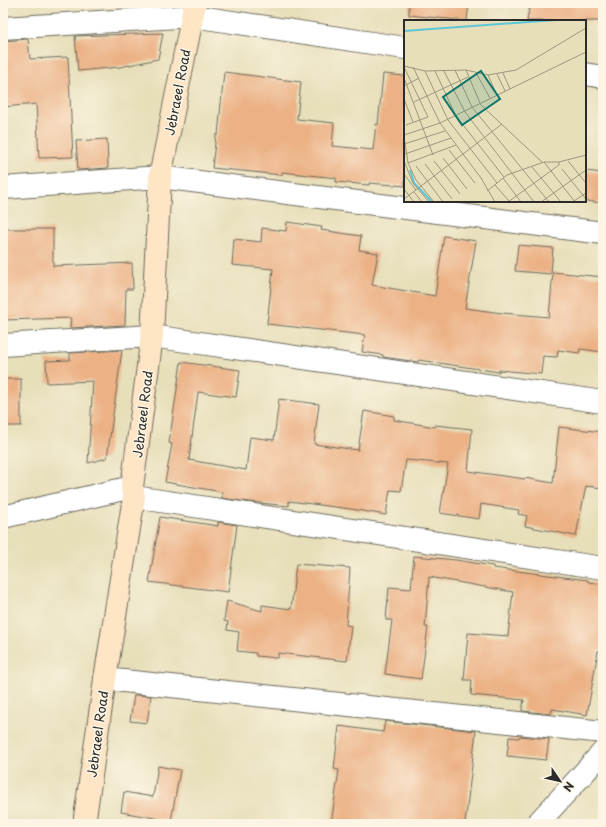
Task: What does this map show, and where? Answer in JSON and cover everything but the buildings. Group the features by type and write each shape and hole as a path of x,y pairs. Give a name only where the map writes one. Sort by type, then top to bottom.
{"main road":[{"name":"Jebraeel Road","path":"84,824 133,492 152,336 160,177 194,10"}],"street":[{"path":"3,28 194,10 404,48"},
{"path":"586,74 603,77"},
{"path":"3,188 160,177 603,234"},
{"path":"3,345 152,336 603,402"},
{"path":"3,517 133,492 603,568"},
{"path":"105,679 603,732"},
{"path":"537,824 603,752"}]}
